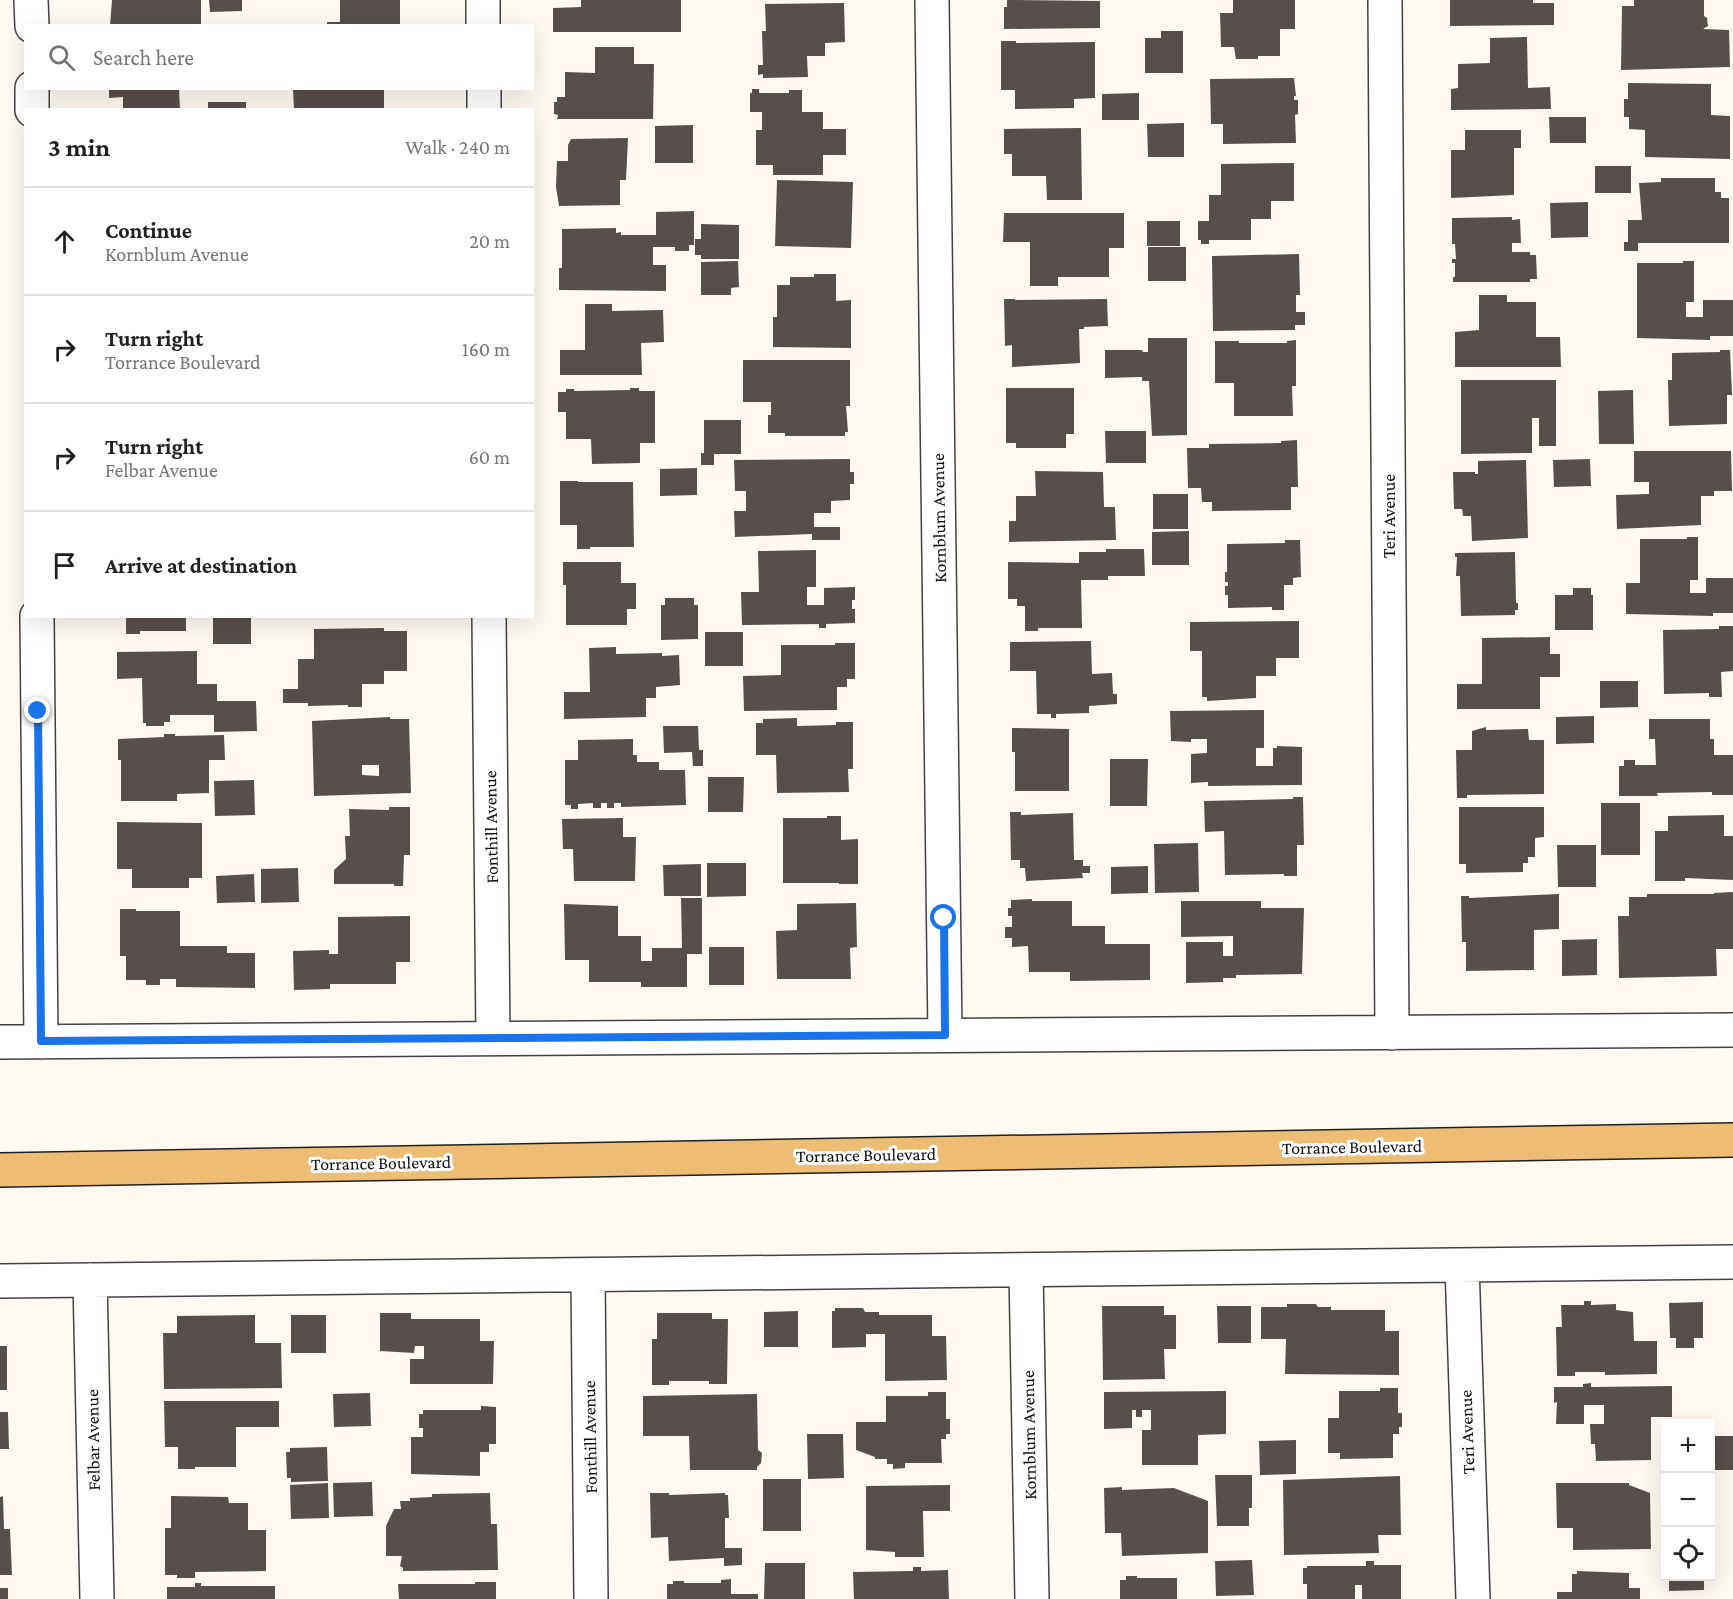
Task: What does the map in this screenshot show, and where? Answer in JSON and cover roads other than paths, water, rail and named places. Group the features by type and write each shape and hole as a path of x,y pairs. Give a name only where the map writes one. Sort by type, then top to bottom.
{"main road":[{"name":"Torrance Boulevard","path":"0,1170 1733,1140"}],"street":[{"path":"31,0 32,24"},
{"path":"483,0 483,24"},
{"name":"Kornblum Avenue","path":"932,0 945,1035"},
{"name":"Teri Avenue","path":"1385,0 1392,1033"},
{"path":"32,90 32,108"},
{"path":"484,90 484,108"},
{"path":"37,618 41,1041"},
{"name":"Fonthill Avenue","path":"489,618 493,1038"},
{"path":"0,1042 1733,1030"},
{"path":"0,1281 1733,1263"},
{"name":"Teri Avenue","path":"1462,1265 1473,1599"},
{"name":"Kornblum Avenue","path":"1026,1270 1032,1599"},
{"name":"Fonthill Avenue","path":"588,1275 591,1599"},
{"name":"Felbar Avenue","path":"90,1280 97,1599"}]}
